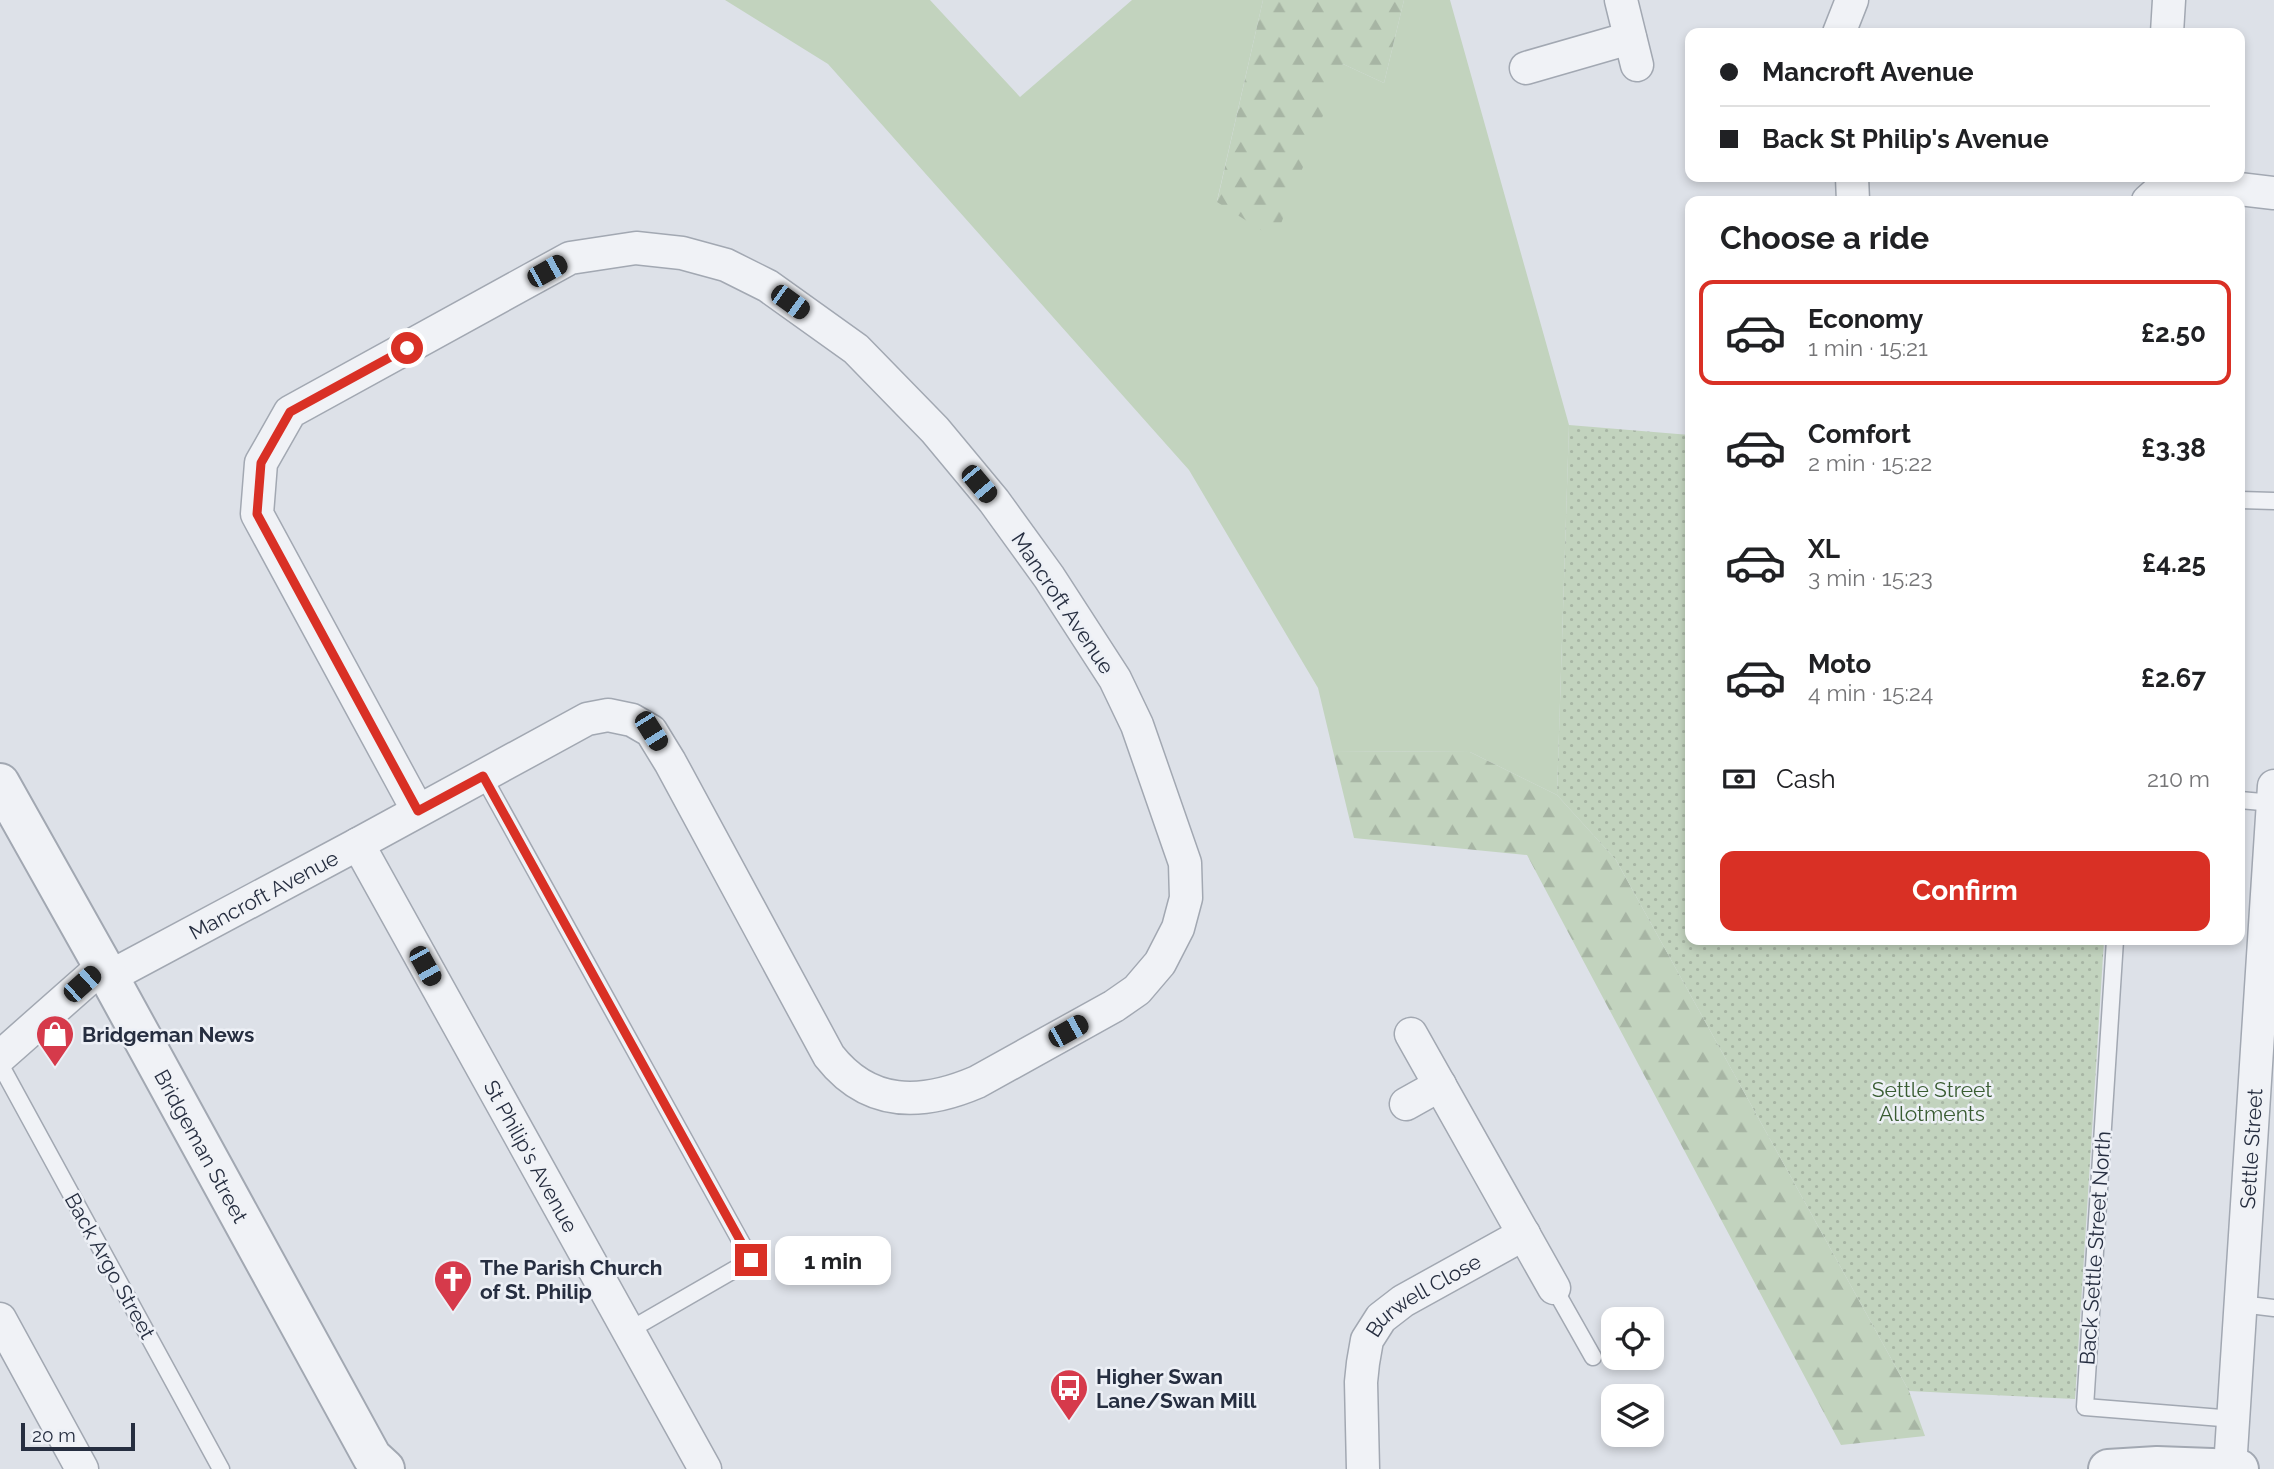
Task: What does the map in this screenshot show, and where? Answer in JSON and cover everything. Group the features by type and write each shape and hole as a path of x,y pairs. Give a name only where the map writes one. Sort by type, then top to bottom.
{"street":[{"path":"1526,68 1634,52 1621,0"},
{"path":"1841,28 1852,0"},
{"path":"2166,28 2169,0"},
{"path":"2160,188 2180,182 2274,193"},
{"name":"Mancroft Avenue","path":"0,1057 106,971 358,845 587,719 608,715 632,720 651,731 677,774 829,1056 840,1070 858,1084 878,1094 902,1099 930,1098 954,1092 977,1083 1114,1006 1137,990 1160,963 1178,928 1186,898 1185,863 1137,725 1115,679 1049,577 994,501 935,430 856,349 768,286 726,265 671,251 636,248 570,258 290,412 261,463 257,514 418,811"},
{"name":"Bridgeman Street","path":"0,783 372,1457 385,1469"},
{"name":"Settle Street","path":"2235,1469 2234,1419 2241,1304 2262,1153 2273,795"},
{"name":"St Philip's Avenue","path":"358,845 705,1469"},
{"path":"1411,1034 1554,1288"},
{"path":"1406,1104 1440,1085"},
{"name":"Burwell Close","path":"1363,1469 1363,1363 1367,1340 1381,1318 1403,1301 1524,1234"},
{"path":"0,1319 82,1469"},
{"path":"2108,1469 2157,1466 2235,1469"}],"lane":[{"path":"2245,500 2274,501"},
{"path":"483,776 751,1260 628,1331"},
{"path":"2245,799 2273,795"},
{"name":"Back Settle Street North","path":"2115,945 2085,1407 2234,1419"},
{"name":"Back Argo Street","path":"0,1064 221,1469"},
{"path":"1554,1288 1592,1357"},
{"path":"2241,1304 2274,1308"}],"green space":[{"path":"725,0 930,0 1020,97 1132,0 1263,0 1217,201 1343,64 1384,83 1404,0 1450,0 1569,425 1557,795 1470,752 1333,751 1318,688 1189,470 828,64"},
{"path":"1263,0 1404,0 1384,83 1343,64 1275,239 1217,202"},
{"name":"Settle Street Allotments","path":"1569,425 1685,435 1685,945 2104,945 2075,1399 1909,1391 1616,860 1557,795"},
{"path":"1333,751 1470,752 1557,795 1616,860 1909,1391 1925,1436 1841,1445 1527,855 1354,838"}],"place":[{"name":"Bridgeman News","path":"55,1068"},
{"name":"The Parish Church of St. Philip","path":"453,1313"},
{"name":"Higher Swan Lane/Swan Mill","path":"1069,1422"}],"route":[{"path":"407,348 290,412 261,463 257,514 418,811 483,776 751,1260"}]}
